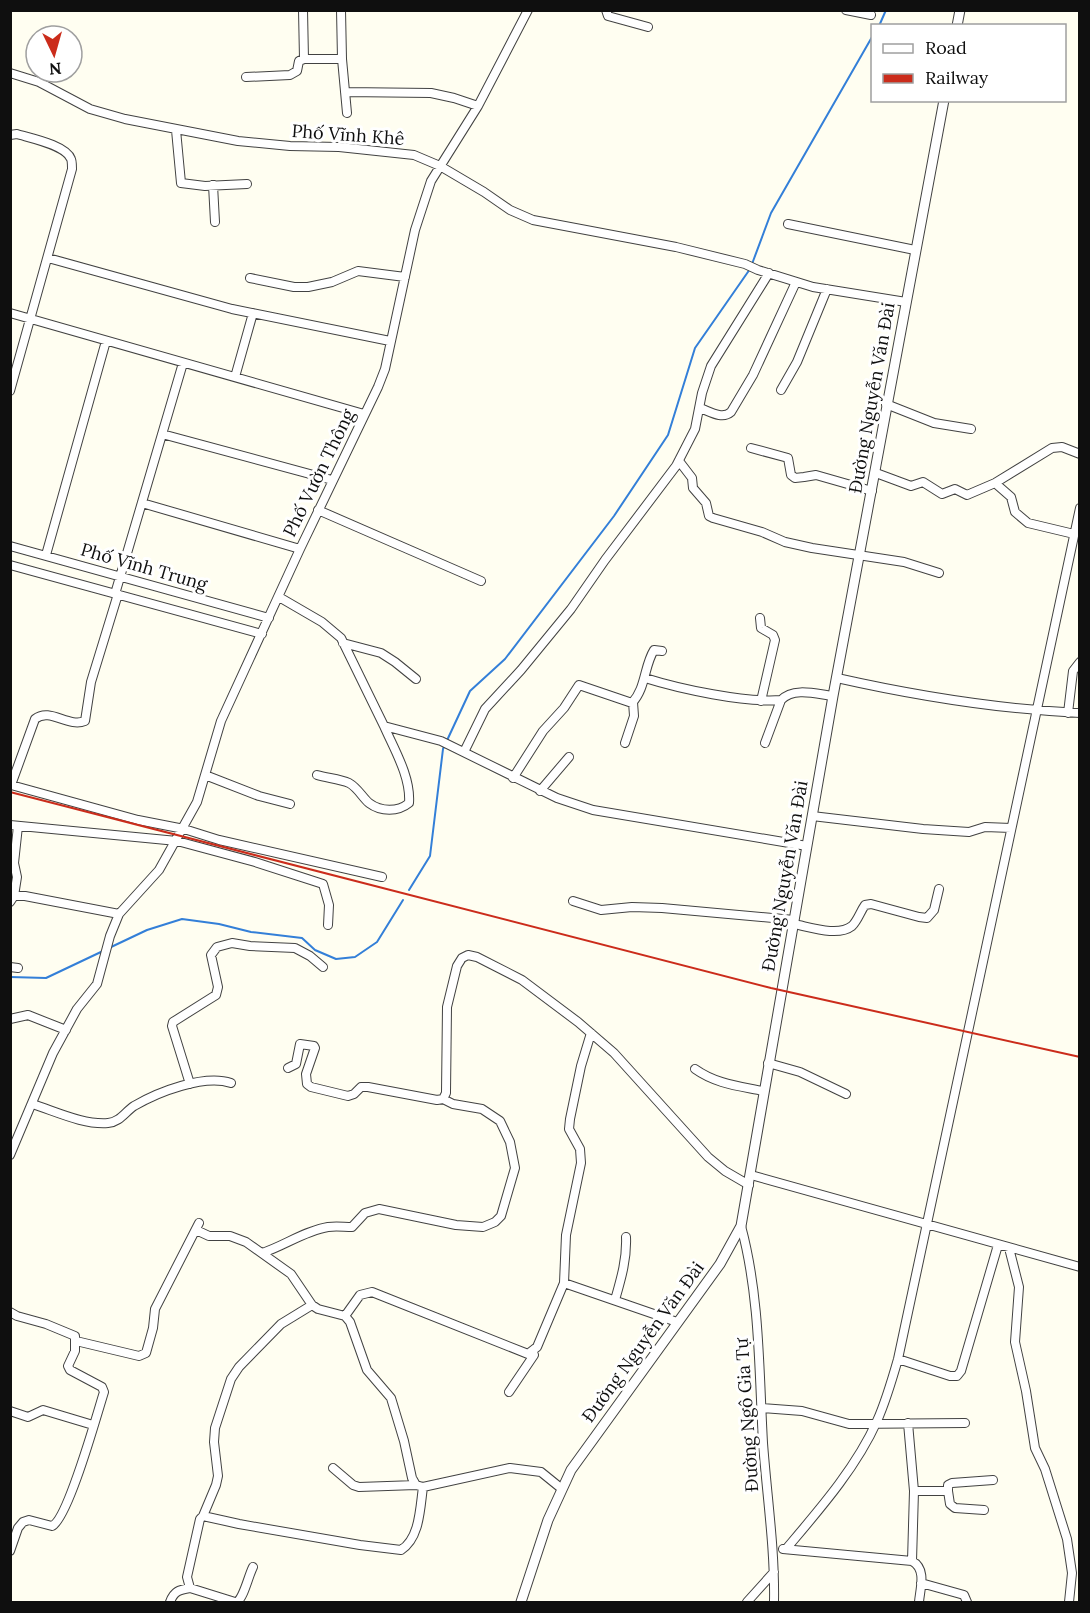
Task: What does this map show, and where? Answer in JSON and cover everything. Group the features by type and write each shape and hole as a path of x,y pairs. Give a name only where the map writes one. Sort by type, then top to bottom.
{"street":[{"path":"303,10 304,59"},
{"path":"341,10 342,59 347,113"},
{"name":"Phố Vườn Thông","path":"66,1030 77,1009 97,984 110,936 119,914 159,870 184,829 197,802 221,721 332,480 378,387 415,230 431,181 478,106 528,10"},
{"path":"606,10 608,16 615,19 648,27"},
{"path":"846,10 871,15"},
{"path":"246,77 290,75 297,72 299,61 304,59 342,59"},
{"name":"Phố Vĩnh Khê","path":"10,73 39,82 90,109 125,120 238,141 290,146 339,147 414,155 440,166 510,210 533,220 676,247 746,264 769,273"},
{"path":"345,92 431,93 478,106"},
{"name":"Đường Nguyễn Văn Đài","path":"521,1602 548,1520 571,1470 720,1264 741,1226 833,696 944,102"},
{"path":"176,130 182,183 247,184"},
{"path":"10,135 17,134 58,147 67,152 72,159 72,169 11,387"},
{"path":"213,185 215,222"},
{"path":"788,224 915,250"},
{"path":"48,258 232,309 390,341"},
{"path":"250,278 294,287 308,287 332,282 358,271 405,277"},
{"path":"464,752 485,709 521,670 571,609 679,462 695,429 711,366 769,273 827,289 906,302"},
{"path":"700,408 722,416 731,412 753,375 796,282"},
{"path":"781,390 797,362 827,289"},
{"path":"10,313 364,414"},
{"path":"235,377 253,313"},
{"path":"46,555 106,341"},
{"path":"183,363 91,682 85,722 73,722 46,714 35,719 10,785 138,820 382,877"},
{"path":"886,404 934,423 971,429"},
{"path":"162,434 332,480"},
{"path":"876,473 910,486 923,482 944,494 955,489 964,494 971,494 995,483 1052,448 1062,447 1080,454"},
{"path":"751,448 788,458 789,471 795,478 816,475 872,491"},
{"path":"679,462 692,478 693,488 706,503 709,516 713,518 762,532 785,542 904,562 939,573"},
{"path":"995,483 1011,496 1015,512 1028,523 1074,534"},
{"path":"142,503 300,549"},
{"path":"786,1549 826,1502 847,1471 876,1422 889,1392 898,1359 1080,508"},
{"path":"318,510 482,581"},
{"name":"Phố Vĩnh Trung","path":"10,546 269,618"},
{"name":"Phố Vĩnh Trung","path":"10,565 262,634"},
{"path":"279,597 321,621 341,638 400,764 410,792 409,803 395,810 383,808 369,803 360,791 348,783 316,775"},
{"path":"760,618 761,628 773,635 775,640 761,700"},
{"path":"343,643 381,653 416,679"},
{"path":"625,743 634,716 633,702 645,678 651,655 654,650 662,651"},
{"path":"1068,713 1073,671 1080,662"},
{"path":"645,678 677,686 761,700 781,700"},
{"path":"837,678 887,690 986,706 1080,713"},
{"path":"513,777 543,730 564,708 579,685 633,702"},
{"path":"765,743 781,700 787,694 805,692 833,696"},
{"path":"384,726 441,741 556,798 592,810 807,846"},
{"path":"540,790 569,757"},
{"path":"205,775 259,796 290,804"},
{"path":"812,816 969,832 985,827 1011,828"},
{"path":"119,914 25,896 12,899 16,877 14,826 177,841 255,862 323,884 329,905 328,925"},
{"path":"573,901 601,910 632,907 662,908 794,922 836,931 846,930 858,919 865,905 871,904 927,918 934,910 939,889"},
{"path":"190,1084 171,1026 173,1022 216,995 218,987 211,956 216,947 232,943 295,948 310,956 323,967"},
{"path":"443,1099 446,1093 447,1007 458,966 462,958 468,955 477,957 522,980 591,1033 614,1053 708,1157 725,1171 749,1185"},
{"path":"10,1019 28,1015 66,1030 52,1053 10,1155"},
{"path":"345,1316 360,1295 372,1292 528,1354 533,1352 564,1283 567,1235 580,1163 580,1149 569,1129 570,1119 581,1065 591,1033"},
{"path":"262,1254 308,1233 328,1227 352,1227 365,1213 372,1210 456,1225 483,1227 495,1222 501,1216 515,1168 510,1142 500,1121 482,1109 453,1104 443,1099 437,1100 364,1087 358,1089 354,1095 348,1096 311,1087 307,1084 306,1074 314,1046 300,1044 296,1064 288,1068"},
{"path":"768,1063 800,1072 846,1094"},
{"path":"695,1069 720,1083 763,1091"},
{"path":"32,1104 75,1118 108,1123 118,1121 133,1107 160,1094 190,1084 210,1080 223,1080 231,1083"},
{"path":"751,1174 1080,1267"},
{"path":"76,1341 139,1356 146,1353 153,1328 155,1309 198,1226 209,1236 230,1236 246,1242 291,1274 312,1305 318,1309 345,1316 350,1322 367,1370 391,1398 412,1479 419,1486"},
{"name":"Đường Ngô Gia Tự","path":"741,1226 749,1258 773,1548 774,1602"},
{"path":"615,1300 627,1252 626,1237"},
{"path":"898,1359 950,1376 957,1376 961,1371 998,1245"},
{"path":"1009,1248 1019,1287 1015,1342 1026,1390 1035,1448 1045,1469 1067,1539 1072,1573 1069,1602"},
{"path":"564,1283 677,1322"},
{"path":"190,1588 187,1577 200,1519 218,1476 214,1442 215,1428 231,1379 239,1367 281,1324 312,1305"},
{"path":"10,1312 75,1336 75,1351 68,1366 70,1370 102,1387 104,1392 79,1472 60,1520 52,1526 29,1520 23,1522 18,1528 10,1551"},
{"path":"509,1392 534,1356 533,1352"},
{"path":"761,1408 802,1411 849,1424 965,1423"},
{"path":"10,1411 28,1417 43,1410 93,1425"},
{"path":"908,1423 914,1491 912,1561"},
{"path":"333,1468 353,1485 359,1487 419,1486 510,1468 541,1472 562,1489"},
{"path":"984,1510 955,1508 950,1504 948,1485 993,1480"},
{"path":"203,1516 360,1545 401,1550 408,1545 413,1536 419,1486"},
{"path":"914,1491 948,1491"},
{"path":"773,1548 912,1561 920,1568 919,1602"},
{"path":"170,1602 176,1591 190,1588 236,1602 241,1599 245,1583 253,1567"},
{"path":"747,1602 774,1572"},
{"path":"921,1583 964,1595 967,1602"}],"waterway":[{"path":"880,24 886,10"},
{"path":"752,264 771,213 871,39"},
{"path":"409,890 430,856 443,749 470,691 505,659 614,516 668,435 695,348 750,269"},
{"path":"109,948 147,930 182,919 219,924 251,932 302,938 315,950 336,959 355,957 377,942 403,900"},
{"path":"10,977 46,978 103,951"}],"railway":[{"path":"10,792 771,988 1080,1057"}]}
